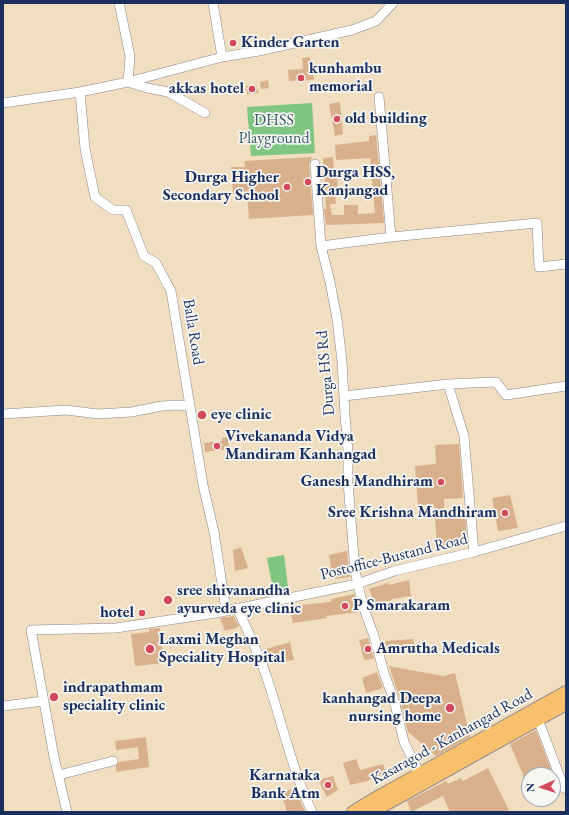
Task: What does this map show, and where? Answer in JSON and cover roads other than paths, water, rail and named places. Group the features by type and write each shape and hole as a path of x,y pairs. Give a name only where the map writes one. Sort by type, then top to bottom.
{"main road":[{"name":"Kasaragod - Kanhangad Road","path":"353,812 566,692"},
{"path":"379,810 566,704"}],"street":[{"path":"119,3 130,56 128,82"},
{"path":"214,3 222,56"},
{"path":"3,103 80,92 128,82 222,56 280,47 352,30 372,24 380,18 393,3"},
{"path":"128,82 146,88 168,92 205,113"},
{"name":"Balla Road","path":"80,92 85,149 95,197 112,210 126,210 144,256 156,263 171,290 203,485 214,532 226,610"},
{"path":"379,98 391,237"},
{"name":"Durga HS Rd","path":"315,164 321,246 337,319 342,361 348,452 348,482 357,584 394,700 404,742 416,766 417,775"},
{"path":"321,246 391,237 537,223 539,267 566,264"},
{"path":"344,396 448,384 496,382 506,395 566,386"},
{"path":"448,384 464,436 474,552"},
{"path":"3,414 66,410 98,414 131,412 162,406 190,406"},
{"name":"Postoffice-Bustand Road","path":"67,812 31,630 116,628 216,613 357,584 394,571 474,552 566,526"},
{"path":"237,608 257,650 268,678 291,757 312,812"},
{"path":"3,706 44,701"},
{"path":"538,719 564,788 566,789"},
{"path":"59,775 113,761"}],"place":[{"name":"Kinder Garten","path":"233,43"},
{"name":"kunhambu memorial","path":"301,78"},
{"name":"akkas hotel","path":"252,89"},
{"name":"old building","path":"337,119"},
{"name":"Durga HSS, Kanjangad","path":"308,182"},
{"name":"Durga Higher Secondary School","path":"287,187"},
{"name":"eye clinic","path":"202,415"},
{"name":"Vivekananda Vidya Mandiram Kanhangad","path":"217,446"},
{"name":"Ganesh Mandhiram","path":"441,482"},
{"name":"Sree Krishna Mandhiram","path":"505,513"},
{"name":"sree shivanandha ayurveda eye clinic","path":"168,600"},
{"name":"P Smarakaram","path":"345,606"},
{"name":"hotel","path":"142,613"},
{"name":"Laxmi Meghan Speciality Hospital","path":"150,649"},
{"name":"Amrutha Medicals","path":"368,649"},
{"name":"indrapathmam speciality clinic","path":"54,697"},
{"name":"kanhangad Deepa nursing home","path":"450,708"},
{"name":"Karnataka Bank Atm","path":"328,785"}],"park label":[{"name":"DHSS Playground","path":"274,130"}]}
